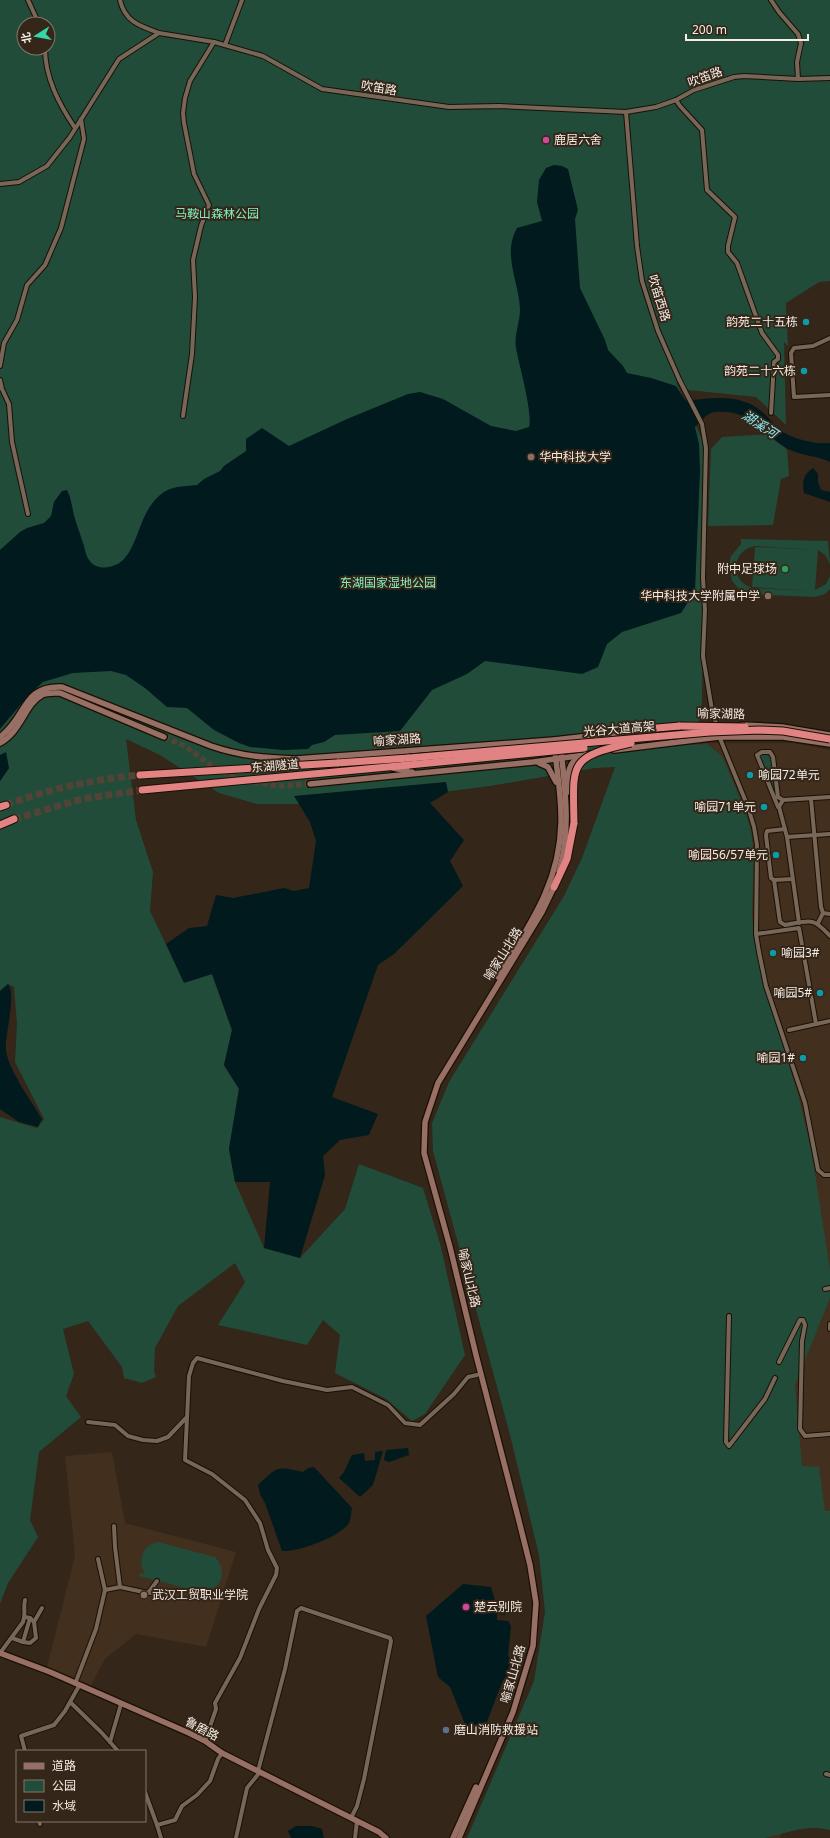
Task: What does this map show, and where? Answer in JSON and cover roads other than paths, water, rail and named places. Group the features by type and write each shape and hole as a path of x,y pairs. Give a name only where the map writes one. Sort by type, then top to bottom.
{"highway":[{"path":"657,728 680,726 741,726 759,730"},
{"name":"光谷大道高架","path":"409,762 710,732 759,730 783,731 830,740"},
{"name":"光谷大道高架","path":"409,762 631,743 710,734 759,732 783,733 830,740"},
{"path":"554,887 568,859 574,823 572,786 573,778 578,765 587,757 598,751 631,743"},
{"name":"东湖隧道","path":"140,775 377,760 409,762"},
{"name":"东湖隧道","path":"142,790 389,767 409,762"},
{"path":"0,825 14,819"}],"main road":[{"name":"喻家湖路","path":"0,737 14,723 33,694 42,688 51,687 62,687 233,754 264,758 296,759 557,740 677,725 716,724 782,727 830,735"},
{"path":"0,743 17,729 34,701 42,695 56,693 60,693 164,737"},
{"name":"喻家湖路","path":"310,784 533,762 719,737 783,737 830,744"},
{"name":"喻家山北路","path":"459,1838 513,1712 533,1646 536,1603 530,1565 450,1248 424,1153 425,1122 438,1083 542,912 554,887 564,851 564,810 557,740"},
{"path":"377,760 409,750"},
{"path":"564,810 572,762 586,755"},
{"path":"533,762 545,764 552,771 564,810"},
{"path":"389,767 418,774"},
{"name":"喻家山北路","path":"453,1838 509,1711 529,1646 532,1604 526,1565 477,1375 447,1248 420,1154 421,1121 434,1081 540,907 557,861 564,810"},
{"name":"鲁磨路","path":"0,1653 205,1741 222,1753 380,1832 386,1838"}],"street":[{"path":"28,0 35,16"},
{"name":"吹笛路","path":"120,0 123,11 138,25 159,33 214,42 263,56 306,80 328,90 449,107 499,106 626,112 646,110 676,100 694,90 734,77 744,76 798,79 830,78"},
{"path":"225,45 242,0"},
{"path":"771,0 798,34 801,43 797,62 798,79"},
{"path":"0,184 19,182 47,166 81,119 119,58 159,33"},
{"path":"183,416 192,354 195,297 193,260 201,226 208,207 194,172 184,123 183,108 190,81 214,42"},
{"path":"45,56 53,92 75,128"},
{"path":"676,100 702,130 707,190 735,217 728,252 737,262 762,333 778,355 778,359 774,362 771,413"},
{"name":"吹笛西路","path":"626,112 638,257 645,293 658,331 702,424 707,458 703,578 706,610 703,656 712,710 719,737 748,807 754,827 757,845 756,934 766,986 805,1103 818,1170 824,1175 830,1175"},
{"path":"0,366 4,343 17,320 27,285 45,265 61,228 84,139 81,119"},
{"path":"830,338 813,346 794,348 791,353 794,397 830,395"},
{"path":"0,380 2,389 9,404 12,442 28,514"},
{"path":"799,923 787,837 779,807 757,755 762,752 770,752 773,757 778,797 782,800 830,797"},
{"path":"810,799 823,913 818,923"},
{"path":"779,807 782,800"},
{"path":"784,829 768,831 766,834 771,878 774,880 780,922 785,925 813,921 818,923 830,936"},
{"path":"787,837 830,834"},
{"path":"774,880 792,878"},
{"path":"823,913 830,914"},
{"path":"756,934 799,928 816,1024"},
{"path":"789,1030 830,1021"},
{"path":"825,1289 830,1288"},
{"path":"729,1316 726,1442 729,1446 765,1399 775,1378"},
{"path":"779,1362 800,1320 803,1320 805,1322 802,1341 800,1429 805,1436 830,1434"},
{"path":"830,1324 830,1329"},
{"path":"205,1741 216,1709 215,1703 240,1658 258,1609 276,1575 277,1568 268,1550 260,1523 245,1500 212,1474 185,1460 189,1376 193,1363 197,1358 283,1381 327,1390 352,1387 388,1405 405,1423 420,1425 454,1394 468,1377 477,1375"},
{"path":"88,1422 114,1425 128,1436 157,1442 168,1437 186,1418"},
{"path":"114,1526 114,1547 120,1587"},
{"path":"25,1750 22,1736 54,1725 59,1720 70,1702 77,1685 96,1629 105,1590 98,1559"},
{"path":"148,1593 157,1581"},
{"path":"105,1590 120,1587 148,1593 155,1592 170,1597"},
{"path":"0,1653 3,1647 12,1638 25,1617 25,1600"},
{"path":"23,1642 32,1620 42,1608"},
{"path":"236,1838 247,1788 259,1772 285,1669 297,1612 301,1608 390,1638 391,1641 364,1779 357,1806 351,1818"},
{"path":"25,1617 32,1620"},
{"path":"12,1638 30,1643 36,1638 32,1620"},
{"path":"70,1702 117,1750"},
{"path":"110,1742 121,1704"},
{"path":"157,1825 175,1820 182,1806 197,1795 210,1781 218,1759 222,1753"},
{"path":"146,1795 160,1838"},
{"path":"355,1838 357,1821"}],"water":[{"name":"东湖国家湿地公园","path":"554,165 562,166 568,169 578,210 575,219 580,288 605,340 608,350 623,366 627,373 651,378 676,386 685,400 728,398 751,404 763,412 777,427 790,436 815,443 830,443 830,462 791,451 752,421 736,414 715,412 705,417 695,427 699,444 700,470 695,591 681,613 622,632 607,644 598,667 582,674 485,661 467,674 432,690 400,731 335,735 324,742 312,745 308,749 283,750 250,747 239,743 214,730 187,708 167,707 145,688 126,675 111,671 73,673 43,682 27,697 0,729 0,550 20,532 27,528 44,523 51,516 54,502 62,491 67,490 69,493 86,555 92,564 106,567 116,565 124,559 133,544 148,510 160,495 173,488 197,485 204,479 220,471 224,466 246,451 246,439 262,428 289,446 347,419 408,394 420,392 443,399 491,426 516,431 529,427 529,411 516,348 520,309 512,268 511,248 517,228 542,221 537,202 539,180 546,168"},
{"path":"813,468 818,474 818,482 821,490 830,492 830,502 804,493 803,485 805,476"},
{"path":"6,752 9,768 0,781 0,755"},
{"path":"446,782 448,792 430,803 464,840 450,861 463,886 394,954 378,965 332,1097 378,1114 369,1135 340,1140 323,1156 325,1175 300,1258 264,1248 270,1182 235,1182 229,1149 239,1089 224,1065 232,1030 212,974 184,983 166,944 189,928 207,926 216,895 233,898 284,888 294,891 309,888 316,841 310,822 294,796"},
{"path":"8,984 11,997 11,1007 6,1051 11,1068 42,1119 38,1127 19,1122 0,1109 0,991"},
{"path":"408,1448 409,1455 389,1462 384,1460 386,1450"},
{"path":"383,1451 373,1485 360,1497 339,1478 344,1472 352,1455 364,1453 365,1461 375,1460 375,1452"},
{"path":"314,1467 352,1508 350,1521 337,1533 318,1543 289,1551 282,1551 258,1485 278,1469 282,1468 303,1472 308,1468"},
{"path":"463,1584 491,1587 496,1604 505,1611 505,1615 497,1614 497,1620 508,1621 511,1626 508,1656 511,1659 507,1676 503,1680 486,1724 480,1731 469,1734 450,1687 438,1677 426,1616"},
{"path":"296,1826 312,1826 322,1829 324,1838 291,1838 288,1831"}],"tunnel":[{"path":"164,737 185,746 213,767 238,780 279,786 310,784"},
{"path":"6,805 39,794 72,786 105,779 140,775"},
{"path":"14,819 82,799 142,790"}],"place":[{"name":"鹿居六舍","path":"546,140"},
{"name":"韵苑二十五栋","path":"806,322"},
{"name":"韵苑二十六栋","path":"804,371"},
{"name":"华中科技大学","path":"531,457"},
{"name":"附中足球场","path":"785,569"},
{"name":"华中科技大学附属中学","path":"768,596"},
{"name":"喻园72单元","path":"750,775"},
{"name":"喻园71单元","path":"764,807"},
{"name":"喻园56/57单元","path":"776,855"},
{"name":"喻园3#","path":"773,953"},
{"name":"喻园5#","path":"820,993"},
{"name":"喻园1#","path":"803,1058"},
{"name":"武汉工贸职业学院","path":"144,1595"},
{"name":"楚云别院","path":"466,1607"},
{"name":"磨山消防救援站","path":"446,1730"}],"park label":[{"name":"马鞍山森林公园","path":"217,214"}],"water label":[{"name":"湖溪河","path":"760,424"}]}
